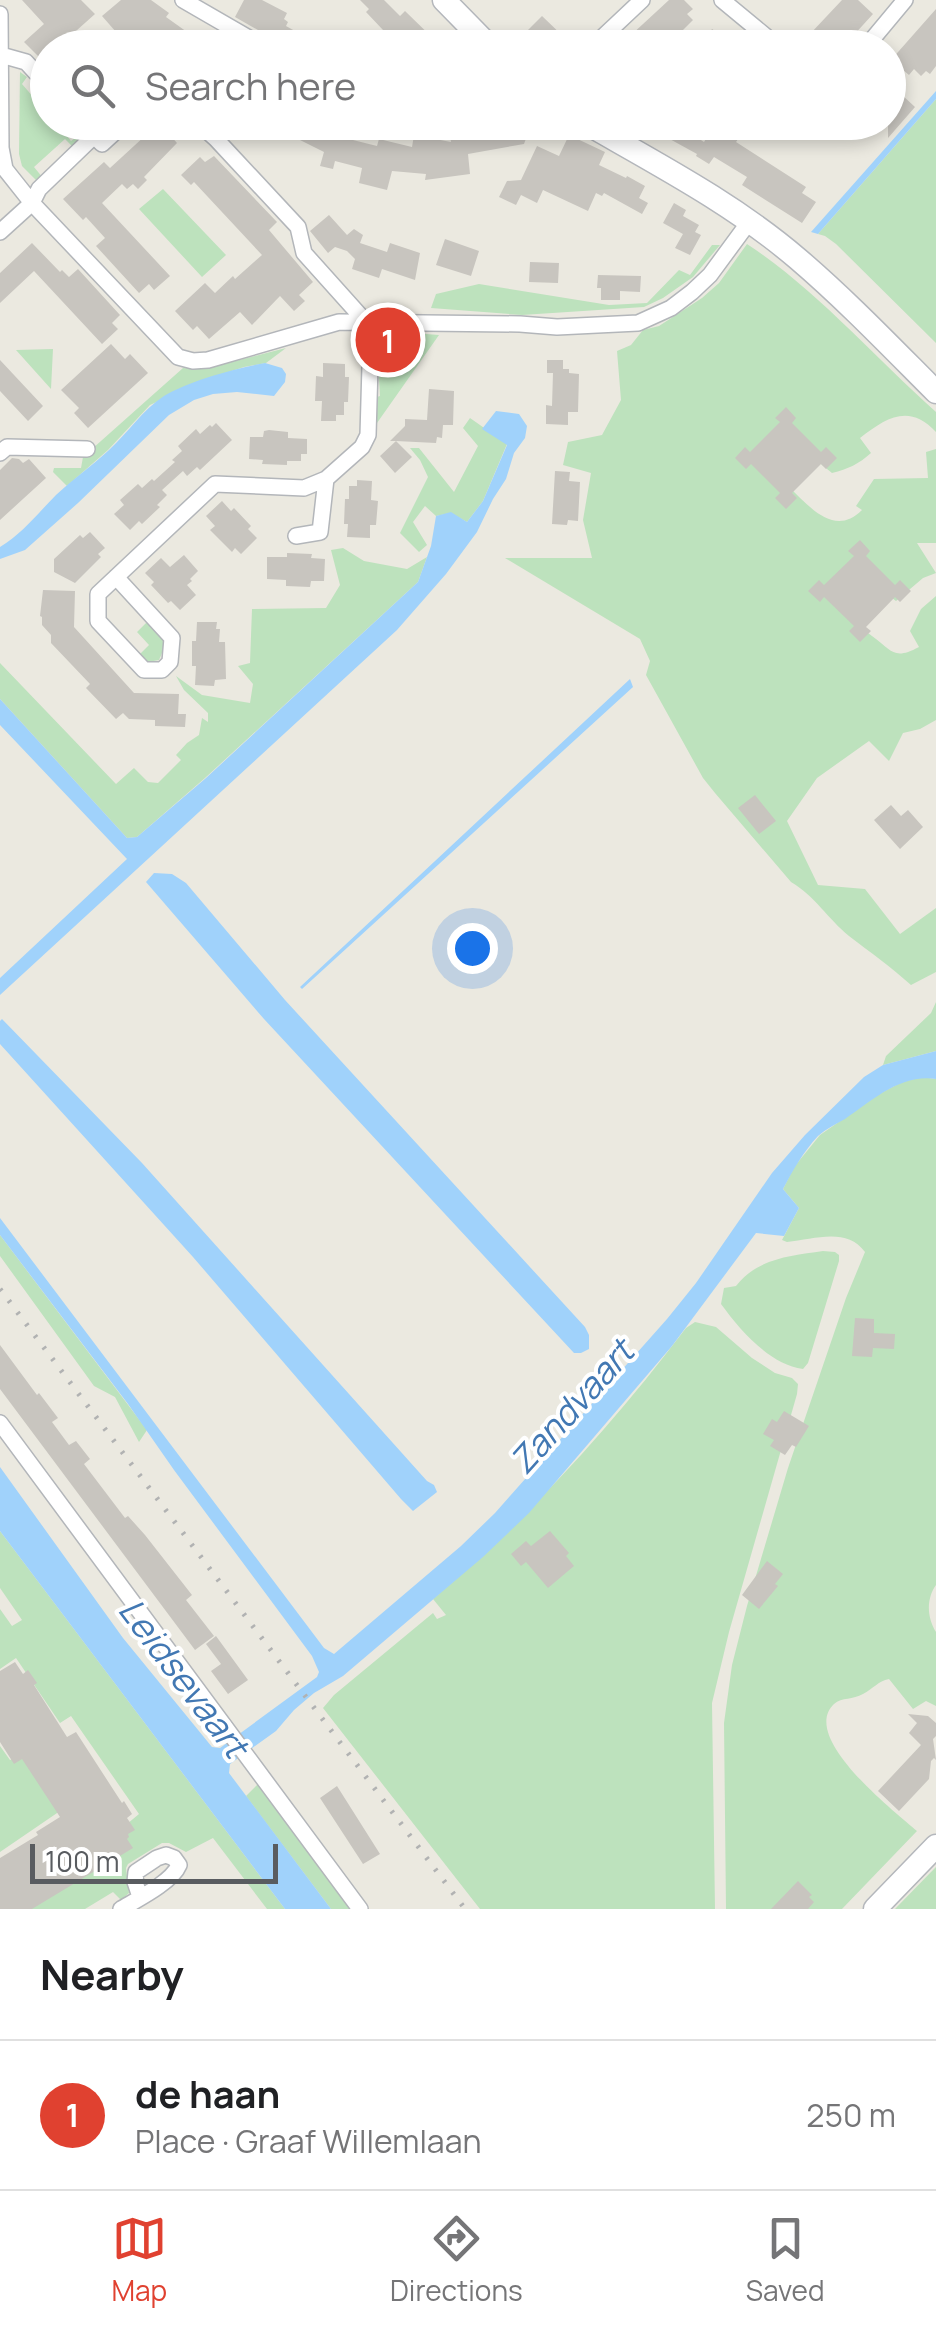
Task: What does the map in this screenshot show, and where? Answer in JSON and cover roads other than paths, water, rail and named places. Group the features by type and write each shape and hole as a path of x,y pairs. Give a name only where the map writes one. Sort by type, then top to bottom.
{"main road":[{"path":"444,0 473,30"},
{"path":"616,140 748,222 825,283 936,392"},
{"path":"875,1909 936,1846"}],"street":[{"path":"183,0 235,30"},
{"path":"610,30 642,0"},
{"path":"722,0 758,30"},
{"path":"880,30 906,0"},
{"path":"0,14 5,168 32,203 178,358 208,360 338,322 557,327 638,323 671,308 692,292 748,222"},
{"path":"1,55 30,66"},
{"path":"0,232 90,140"},
{"path":"116,577 172,638 170,662 162,670 144,670 98,621 98,594 116,577 215,484 304,488 326,479 362,447 368,435 370,366 365,321 304,253 298,227 215,140"},
{"path":"2,447 87,449"},
{"path":"296,536 320,532 326,479"},
{"path":"0,1423 360,1909"},
{"path":"121,1909 140,1898"}],"water":[{"path":"936,91 936,99 906,133 906,125"},
{"path":"893,140 900,140 818,234 811,232"},
{"path":"265,363 282,368 286,374 274,396 237,392 194,400 169,415 25,550 0,559 0,547 23,530 156,402 199,380"},
{"path":"496,411 519,414 527,426 525,438 477,532 446,574 397,630 0,995 0,978 127,859 0,725 0,699 127,838 137,837 418,582 431,546 436,516 451,512 467,522 483,501 507,445 482,429"},
{"path":"630,679 633,687 300,987"},
{"path":"154,873 172,874 186,883 285,1000 585,1327 589,1349 574,1353 264,1019 146,882"},
{"path":"2,1019 142,1163 437,1492 413,1511 401,1499 193,1257 0,1044"},
{"path":"936,1051 936,1079 899,1084 818,1136 783,1189 799,1208 784,1236 756,1233 672,1346 529,1513 343,1676 314,1693 276,1731 230,1764 229,1773 331,1909 285,1909 0,1531 0,1467 123,1638 212,1747 220,1748 319,1672 312,1656 0,1235 0,1218 324,1648 334,1654 495,1513 667,1319 772,1173 805,1135 864,1077 883,1065"}],"railway":[{"path":"0,1289 465,1909"}],"place":[{"name":"de haan","path":"388,340"}],"water label":[{"name":"Zandvaart","path":"572,1407"},
{"name":"Leidsevaart","path":"183,1678"}]}
